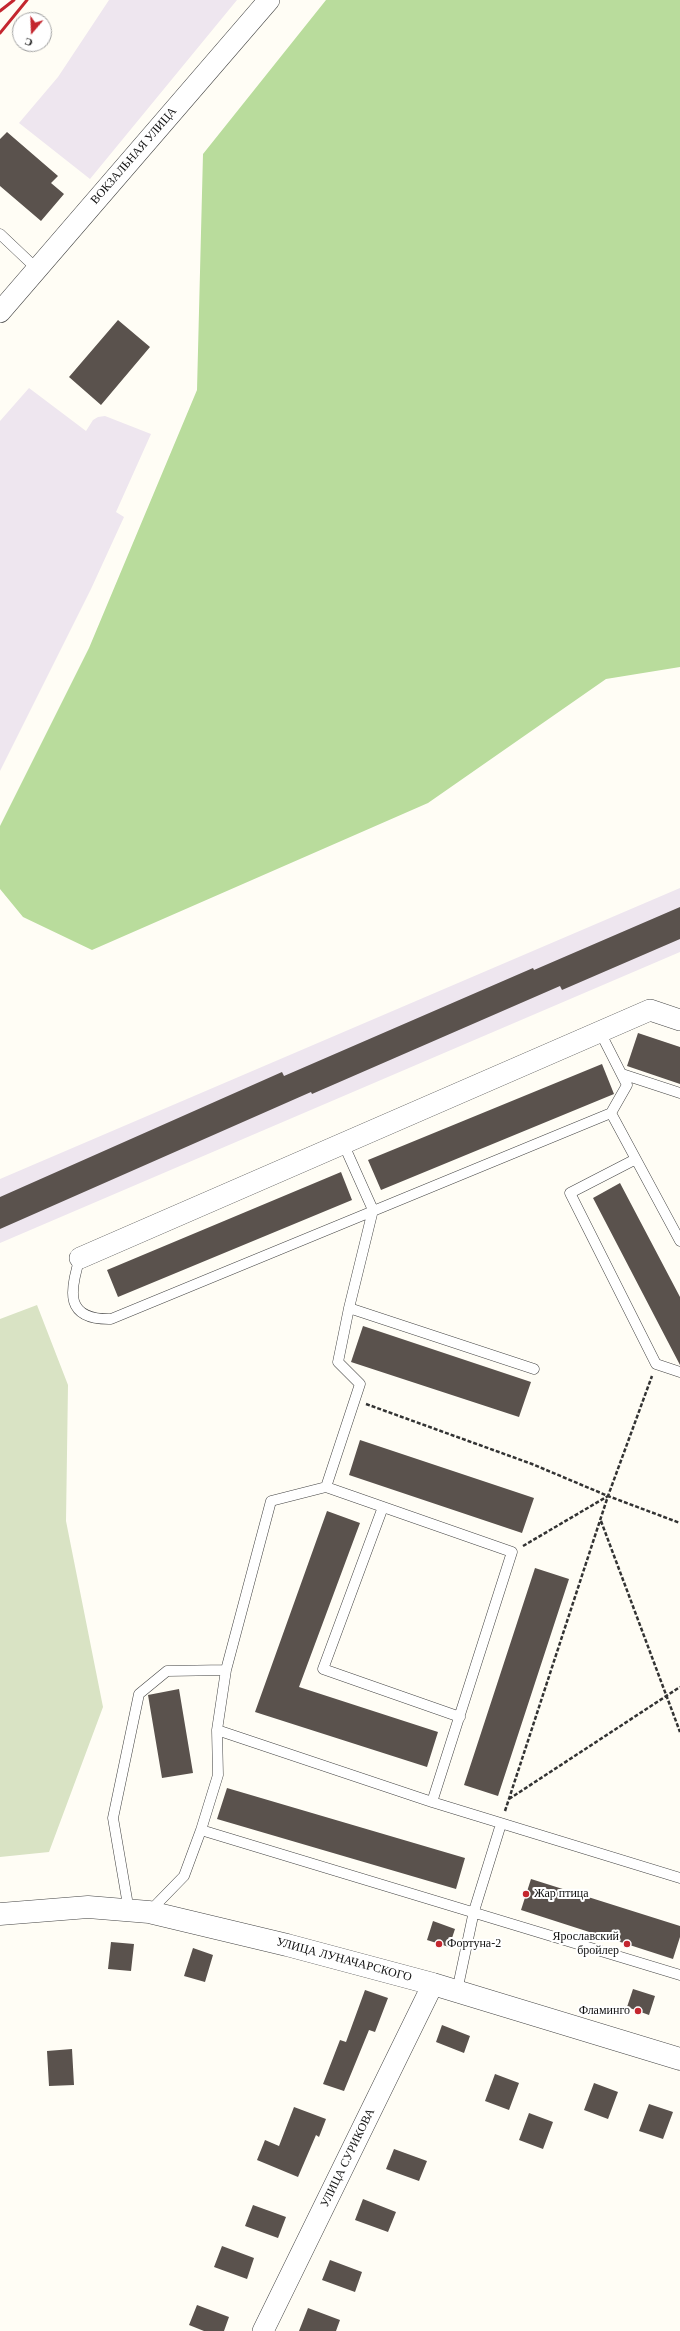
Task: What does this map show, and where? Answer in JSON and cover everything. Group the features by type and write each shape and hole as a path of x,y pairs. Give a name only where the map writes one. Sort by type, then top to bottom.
{"street":[{"name":"ВОКЗАЛЬНАЯ УЛИЦА","path":"0,312 269,0"},
{"path":"80,1258 599,1030 650,1010 680,1020"},
{"name":"УЛИЦА ЛУНАЧАРСКОГО","path":"0,1914 88,1908 139,1911 286,1945 433,1984 680,2059"},
{"name":"УЛИЦА СУРИКОВА","path":"263,2331 433,1984"}],"lane":[{"path":"0,234 37,269"},
{"path":"80,1258 72,1282 73,1302 81,1313 94,1320 112,1320 373,1210 611,1113 627,1085 599,1030"},
{"path":"622,1074 680,1093"},
{"path":"611,1113 634,1160 680,1241"},
{"path":"326,1487 360,1384 338,1362 349,1308 373,1210 343,1143"},
{"path":"634,1160 570,1193 656,1364 680,1372"},
{"path":"349,1308 534,1369"},
{"path":"226,1670 167,1671 139,1694 113,1818 139,1911 184,1876 201,1830 218,1775 217,1730 226,1670 271,1502 326,1487 512,1552 432,1802"},
{"path":"383,1507 323,1669 460,1717"},
{"path":"217,1730 432,1802 680,1878"},
{"path":"457,1991 474,1911 501,1824"},
{"path":"201,1830 474,1911 680,1975"}],"path":[{"path":"501,1824 608,1496 656,1364"},
{"path":"355,1400 532,1464 608,1496 680,1523"},
{"path":"512,1552 608,1496"},
{"path":"600,1521 680,1732"},
{"path":"509,1799 680,1687"}],"shaded area":[{"path":"109,0 237,0 90,179 19,123 58,77"},
{"path":"29,388 86,431 93,420 98,417 105,416 151,434 116,512 124,517 91,589 0,771 0,421"},
{"path":"680,888 680,952 0,1243 0,1179"}],"green space":[{"path":"326,0 680,0 680,667 606,679 428,803 92,950 23,917 0,889 0,826 89,648 197,390 203,154"},
{"path":"37,1305 68,1385 66,1521 103,1707 49,1852 0,1857 0,1319"}],"building":[{"path":"7,132 58,176 51,183 64,194 41,221 0,186 0,139"},
{"path":"118,320 150,347 101,405 69,377"},
{"path":"680,907 680,939 562,990 560,986 312,1094 311,1092 0,1229 0,1197 282,1072 284,1076 533,968 534,970"},
{"path":"638,1033 680,1047 680,1084 627,1066"},
{"path":"602,1064 614,1094 381,1190 368,1160"},
{"path":"341,1172 352,1200 118,1297 107,1270"},
{"path":"620,1183 680,1297 680,1365 593,1198"},
{"path":"363,1326 531,1382 519,1417 351,1362"},
{"path":"360,1440 534,1498 522,1533 349,1475"},
{"path":"327,1511 360,1523 299,1687 438,1732 427,1767 255,1712"},
{"path":"535,1568 569,1579 498,1796 464,1785"},
{"path":"179,1689 193,1773 162,1778 148,1695"},
{"path":"227,1788 465,1858 456,1889 217,1819"},
{"path":"531,1879 680,1926 680,1937 673,1959 521,1910"},
{"path":"433,1921 455,1929 449,1947 427,1940"},
{"path":"111,1942 134,1944 131,1971 108,1969"},
{"path":"193,1948 213,1955 205,1982 184,1976"},
{"path":"633,1989 655,1996 649,2015 627,2007"},
{"path":"365,1990 388,1998 375,2032 369,2030 344,2091 323,2084 340,2040 346,2042"},
{"path":"442,2025 470,2036 464,2053 436,2042"},
{"path":"72,2049 74,2085 49,2086 47,2051"},
{"path":"495,2074 519,2083 509,2110 485,2101"},
{"path":"594,2083 618,2092 608,2119 584,2110"},
{"path":"649,2104 673,2112 663,2139 639,2131"},
{"path":"294,2107 326,2119 319,2137 316,2135 298,2177 257,2160 265,2140 279,2146"},
{"path":"529,2113 553,2122 543,2149 519,2140"},
{"path":"394,2149 427,2161 419,2181 386,2169"},
{"path":"363,2199 396,2212 388,2232 355,2220"},
{"path":"253,2205 286,2217 278,2238 245,2226"},
{"path":"222,2246 254,2258 247,2279 214,2267"},
{"path":"330,2260 362,2272 355,2292 322,2280"},
{"path":"197,2305 229,2317 224,2331 204,2331 189,2325"},
{"path":"308,2308 340,2320 336,2331 299,2331"}],"railway":[{"path":"0,11 14,0"},
{"path":"0,33 27,0"}],"place":[{"name":"Жар птица","path":"526,1894"},
{"name":"Фортуна-2","path":"439,1944"},
{"name":"Ярославский бройлер","path":"627,1944"},
{"name":"Фламинго","path":"638,2011"}]}
